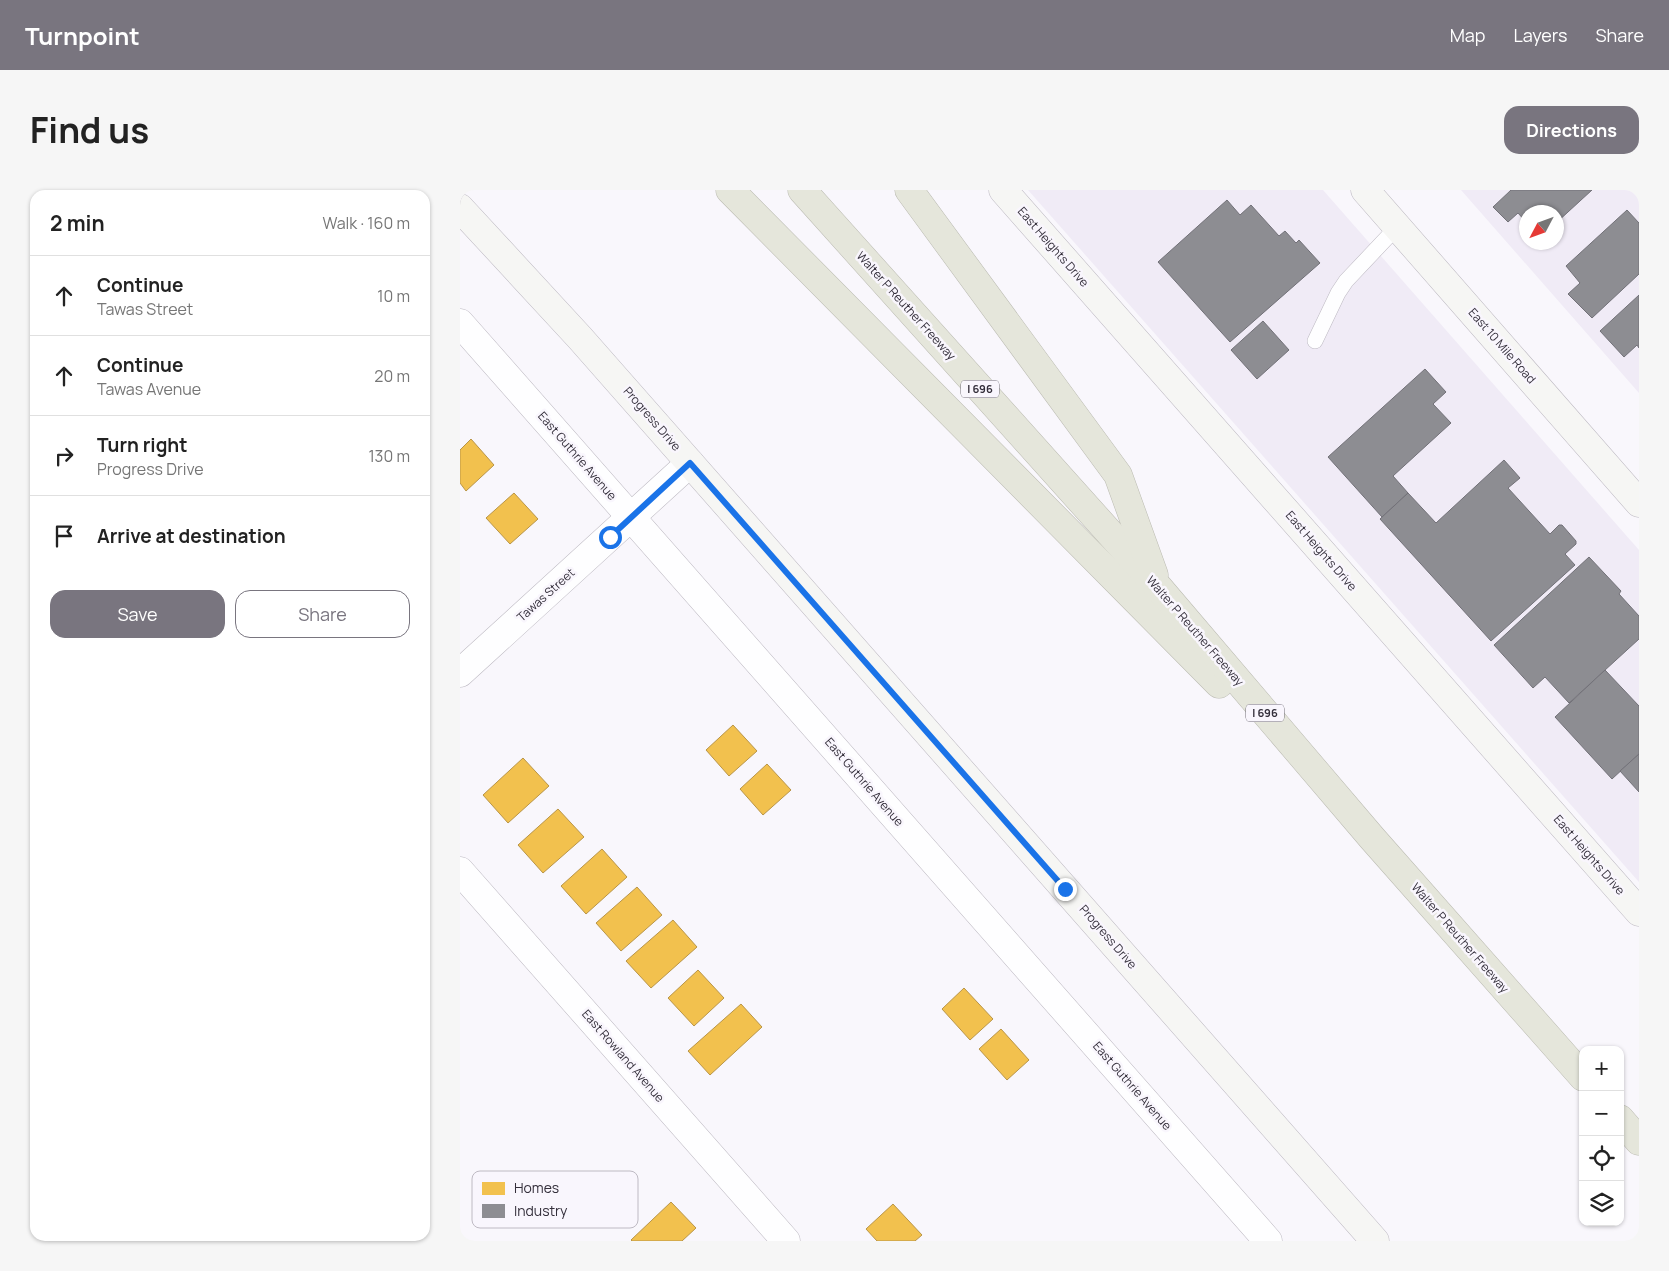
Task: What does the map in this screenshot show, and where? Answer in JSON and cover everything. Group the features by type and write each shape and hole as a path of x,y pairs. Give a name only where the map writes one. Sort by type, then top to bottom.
{"highway":[{"path":"730,190 1372,838"},
{"name":"Walter P Reuther Freeway","path":"802,190 1159,588 1372,838 1579,1072"},
{"path":"908,190 1118,475 1159,588"},
{"path":"1624,1124 1639,1141"}],"main road":[{"name":"East Heights Drive","path":"1003,190 1639,912"},
{"name":"East 10 Mile Road","path":"1365,190 1639,503"},
{"name":"Progress Drive","path":"460,208 580,338 1375,1241"}],"street":[{"name":"East Guthrie Avenue","path":"460,323 1268,1241"},
{"name":"Tawas Street","path":"460,673 690,463"},
{"name":"East Rowland Avenue","path":"460,871 786,1241"}],"lane":[{"path":"1315,341 1338,293 1346,281 1397,227"}],"shaded area":[{"path":"1028,190 1323,190 1639,550 1639,882"},
{"path":"1461,190 1639,190 1639,393"}],"building: Homes":[{"path":"471,439 494,465 466,491 460,483 460,450"},
{"path":"514,493 538,519 510,544 486,518"},
{"path":"733,725 757,751 729,776 706,750"},
{"path":"523,758 549,786 508,823 483,795"},
{"path":"767,764 791,790 763,815 740,789"},
{"path":"558,809 584,837 543,873 518,845"},
{"path":"602,849 627,877 586,914 561,886"},
{"path":"637,887 662,915 621,951 596,923"},
{"path":"673,920 697,947 651,988 626,961"},
{"path":"698,970 724,998 694,1026 668,998"},
{"path":"964,988 993,1019 970,1040 942,1009"},
{"path":"741,1004 762,1027 710,1075 688,1051"},
{"path":"1001,1029 1029,1060 1007,1080 979,1049"},
{"path":"671,1202 696,1228 682,1241 631,1240"},
{"path":"893,1204 922,1235 915,1241 877,1241 866,1229"}],"building: Industry":[{"path":"1511,190 1592,190 1564,216 1564,205 1519,205 1519,214 1508,222 1493,207"},
{"path":"1227,200 1240,215 1251,205 1279,236 1285,231 1296,243 1299,240 1320,263 1230,342 1158,262"},
{"path":"1627,210 1639,223 1639,274 1592,318 1568,294 1580,283 1566,266"},
{"path":"1639,295 1639,348 1637,345 1624,357 1600,331"},
{"path":"1263,321 1289,350 1257,379 1231,350"},
{"path":"1425,369 1446,392 1433,404 1451,423 1393,476 1408,493 1382,517 1328,457"},
{"path":"1504,460 1520,478 1508,488 1550,534 1559,525 1562,525 1576,541 1576,544 1565,554 1575,565 1491,641 1380,519 1408,493 1436,523"},
{"path":"1589,557 1621,591 1619,594 1639,616 1639,639 1569,703 1545,677 1533,688 1494,645"},
{"path":"1605,670 1639,706 1639,754 1612,779 1555,717"},
{"path":"1639,754 1639,792 1620,771"}],"route":[{"path":"610,537 690,463 1065,889"}]}
